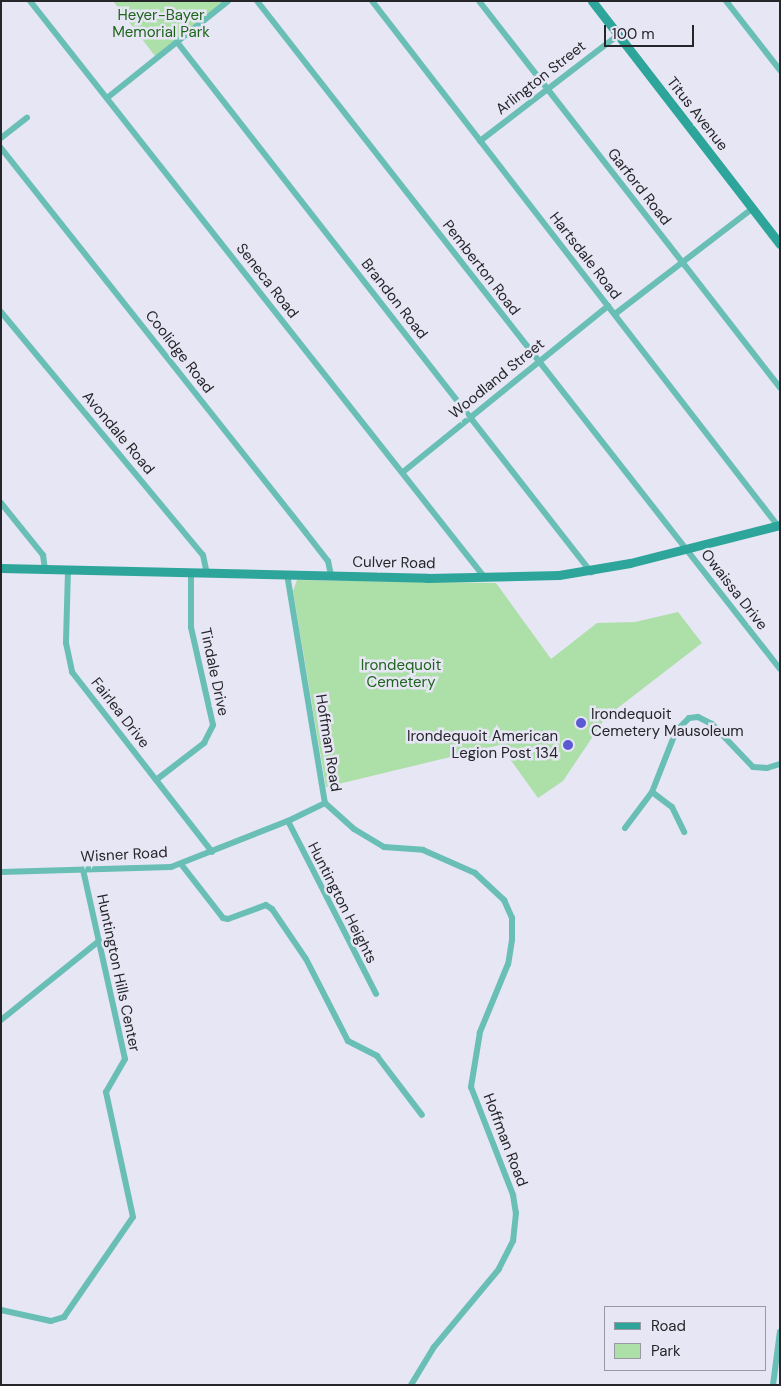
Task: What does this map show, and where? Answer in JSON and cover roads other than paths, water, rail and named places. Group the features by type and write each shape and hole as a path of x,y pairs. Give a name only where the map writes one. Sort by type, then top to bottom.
{"main road":[{"name":"Titus Avenue","path":"592,1 780,244"},
{"name":"Culver Road","path":"1,568 207,574 485,578 590,572 779,525"}],"street":[{"name":"Seneca Road","path":"30,1 485,578"},
{"path":"106,98 228,1"},
{"name":"Pemberton Road","path":"257,1 538,362 687,549"},
{"name":"Hartsdale Road","path":"372,1 779,525"},
{"name":"Garford Road","path":"479,1 780,388"},
{"path":"726,1 780,70"},
{"name":"Arlington Street","path":"480,141 618,35"},
{"name":"Brandon Road","path":"177,42 590,572"},
{"path":"1,138 27,118"},
{"name":"Coolidge Road","path":"1,148 328,561 331,575"},
{"path":"615,314 752,209"},
{"name":"Woodland Street","path":"403,472 608,306"},
{"name":"Avondale Road","path":"1,312 203,556 207,574"},
{"path":"1,502 43,555 45,569"},
{"name":"Owaissa Drive","path":"687,549 780,669"},
{"name":"Fairlea Drive","path":"68,570 66,643 69,664 75,677 212,852"},
{"name":"Tindale Drive","path":"156,780 204,743 212,725 191,627 191,573"},
{"name":"Hoffman Road","path":"287,574 325,803 354,828 384,847 423,850 475,873 504,900 512,918 508,964 480,1032 471,1087 513,1195 516,1213 514,1241 499,1270 434,1347 411,1385"},
{"path":"625,828 652,792 678,727 689,718 698,717 712,724 753,767 767,768 780,764"},
{"path":"652,792 672,807 684,832"},
{"name":"Wisner Road","path":"1,872 171,867 288,821 325,803"},
{"name":"Huntington Heights","path":"288,821 376,994"},
{"path":"181,864 223,918 228,919 266,905 272,909 306,959 348,1041 377,1056 422,1114"},
{"name":"Huntington Hills Center","path":"1,1310 51,1321 64,1317 133,1218 106,1092 125,1059 83,870"},
{"path":"1,1020 99,941"},
{"path":"773,1385 780,1331"}],"place":[{"name":"Irondequoit Cemetery Mausoleum","path":"581,723"},
{"name":"Irondequoit American Legion Post 134","path":"568,745"}],"park label":[{"name":"Heyer-Bayer Memorial Park","path":"161,24"},
{"name":"Irondequoit Cemetery","path":"401,674"}]}
